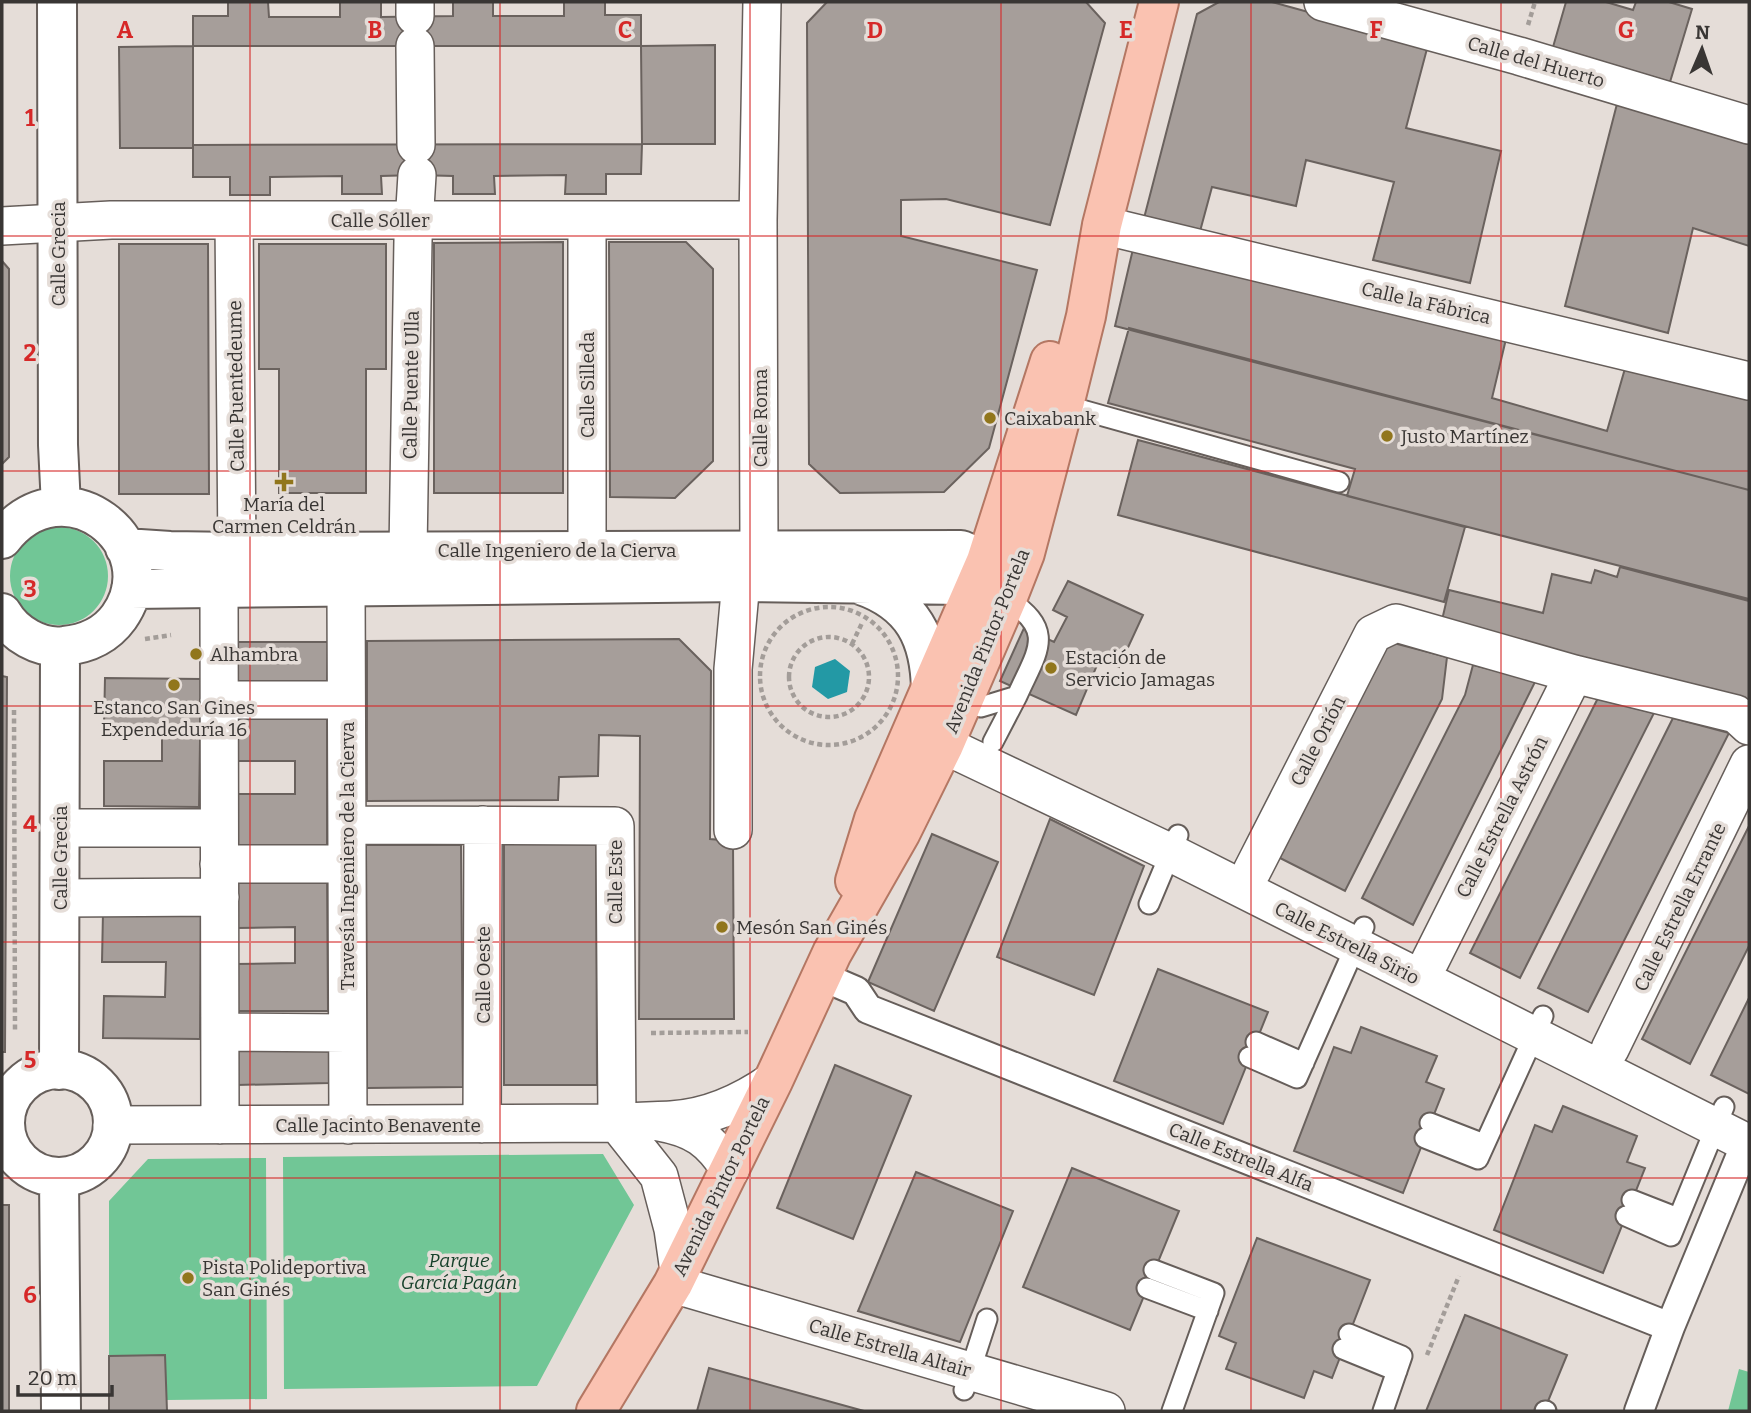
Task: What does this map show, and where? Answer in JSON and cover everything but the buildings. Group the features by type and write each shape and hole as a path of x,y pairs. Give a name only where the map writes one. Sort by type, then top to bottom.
{"main road":[{"name":"Avenida Pintor Portela","path":"991,577 1025,553 1086,316 1102,225 1158,2"},
{"name":"Avenida Pintor Portela","path":"991,577 1066,310 1102,225"},
{"path":"948,715 982,606 992,585 991,577"},
{"name":"Avenida Pintor Portela","path":"826,964 874,819 948,715"},
{"name":"Avenida Pintor Portela","path":"596,1411 672,1286 773,1081 826,964 901,832 948,715"}],"street":[{"name":"Calle Grecia","path":"57,2 58,445 61,506"},
{"name":"Calle Roma","path":"733,830 733,669 750,566 762,2"},
{"name":"Calle del Huerto","path":"1323,2 1518,56 1749,125"},
{"name":"Calle Puente Ulla","path":"408,551 417,160 415,21"},
{"name":"Calle Sóller","path":"2,226 58,222 234,220 758,220"},
{"name":"Calle Puentedeume","path":"234,220 237,552"},
{"name":"Calle Silleda","path":"587,220 587,551"},
{"name":"Calle la Fábrica","path":"1102,225 1749,381"},
{"path":"2,539 10,528 33,512 61,506 78,508 94,514 120,537 131,570 131,589 127,603 111,626 88,642 60,647 44,645 16,630 2,613"},
{"name":"Calle Ingeniero de la Cierva","path":"125,548 237,552 587,551 750,566 961,550 991,577"},
{"path":"131,589 346,587 750,566 862,601 963,585 991,577"},
{"name":"Travesía Ingeniero de la Cierva","path":"346,587 348,1125"},
{"path":"219,588 220,1125"},
{"path":"862,601 878,593 904,608 914,621 948,715"},
{"name":"Calle Orión","path":"1252,871 1373,634 1396,623 1574,674"},
{"name":"Calle Grecia","path":"59,1070 60,647"},
{"path":"1574,674 1735,714 1749,726"},
{"name":"Calle Estrella Astrón","path":"1430,961 1574,674"},
{"path":"219,700 346,700"},
{"name":"Calle Estrella Sirio","path":"948,715 1175,844 1737,1128"},
{"name":"Calle Estrella Sirio","path":"948,715 1175,844 1252,871 1359,937 1430,961 1538,1026 1610,1049 1737,1128"},
{"name":"Calle Estrella Errante","path":"1610,1049 1749,764"},
{"name":"Calle Este","path":"347,825 615,825 630,1121"},
{"name":"Calle Oeste","path":"482,1124 483,825"},
{"path":"60,828 220,863 346,864"},
{"path":"60,898 220,863"},
{"name":"Calle Estrella Alfa","path":"826,964 856,990 868,1009 1670,1327"},
{"path":"220,1032 347,1032"},
{"path":"59,1070 71,1070 87,1077 100,1088 109,1103 112,1125 112,1136 105,1152 94,1165 80,1174 59,1177 30,1170 18,1159 5,1139 6,1111 12,1095 23,1082 38,1073 59,1070"},
{"name":"Calle Jacinto Benavente","path":"112,1125 482,1124 673,1120 718,1110 751,1096 773,1081"},
{"path":"630,1121 659,1176 673,1229 672,1286"},
{"name":"Calle Jacinto Benavente","path":"630,1121 687,1129 704,1138 717,1150 725,1181"},
{"path":"1639,1411 1737,1128"},
{"path":"659,1176 690,1192 725,1181"},
{"path":"59,1177 61,1411"},
{"name":"Calle Estrella Altair","path":"672,1286 967,1381 1037,1411"},
{"name":"Calle Estrella Altair","path":"967,1381 1106,1411"}],"lane":[{"path":"1062,412 1339,482"},
{"path":"991,577 1031,617 1038,629 1039,648 993,742"},
{"path":"948,715 1017,696"},
{"path":"1149,904 1175,844"},
{"path":"1253,1049 1297,1078 1359,937"},
{"path":"1427,1130 1478,1159 1538,1026"},
{"path":"1629,1208 1671,1236 1678,1218 1737,1128"},
{"path":"1151,1279 1214,1293 1172,1411"},
{"path":"967,1381 987,1319"},
{"path":"1346,1342 1397,1371 1383,1411"}],"path":[{"path":"862,601 890,644 897,661 895,698 887,715 875,728 856,740 834,745 812,743 792,734 775,720 761,689 763,656 772,638 786,622 804,612 825,608 845,609 862,601"},
{"path":"852,644 862,601"},
{"path":"828,637 852,644 861,653 869,676 862,699 853,709 830,717 806,710 790,690 790,666 796,654 804,645 815,639 828,637"},
{"path":"14,710 15,1030"},
{"path":"647,1032 748,1032"},
{"path":"1425,1360 1471,1248"}],"green space":[{"path":"59,527 78,530 94,541 105,557 108,576 105,595 94,611 78,622 59,625 40,622 24,611 13,595 10,576 13,557 24,541 40,530"},
{"name":"Parque García Pagán","path":"603,1154 634,1205 537,1386 284,1389 283,1157"},
{"name":"Pista Polideportiva San Ginés","path":"266,1158 267,1399 167,1400 165,1355 109,1356 109,1201 148,1159"},
{"path":"1739,1369 1749,1372 1749,1411 1728,1411"}],"water":[{"path":"835,659 850,671 847,692 828,699 812,687 815,667"}],"place":[{"name":"Caixabank","path":"990,418"},
{"name":"Justo Martínez","path":"1387,436"},
{"name":"María del Carmen Celdrán","path":"284,482"},
{"name":"Alhambra","path":"196,654"},
{"name":"Estación de Servicio Jamagas","path":"1051,668"},
{"name":"Estanco San Gines Expendeduría 16","path":"174,685"},
{"name":"Mesón San Ginés","path":"722,927"},
{"name":"Pista Polideportiva San Ginés","path":"188,1278"}]}
